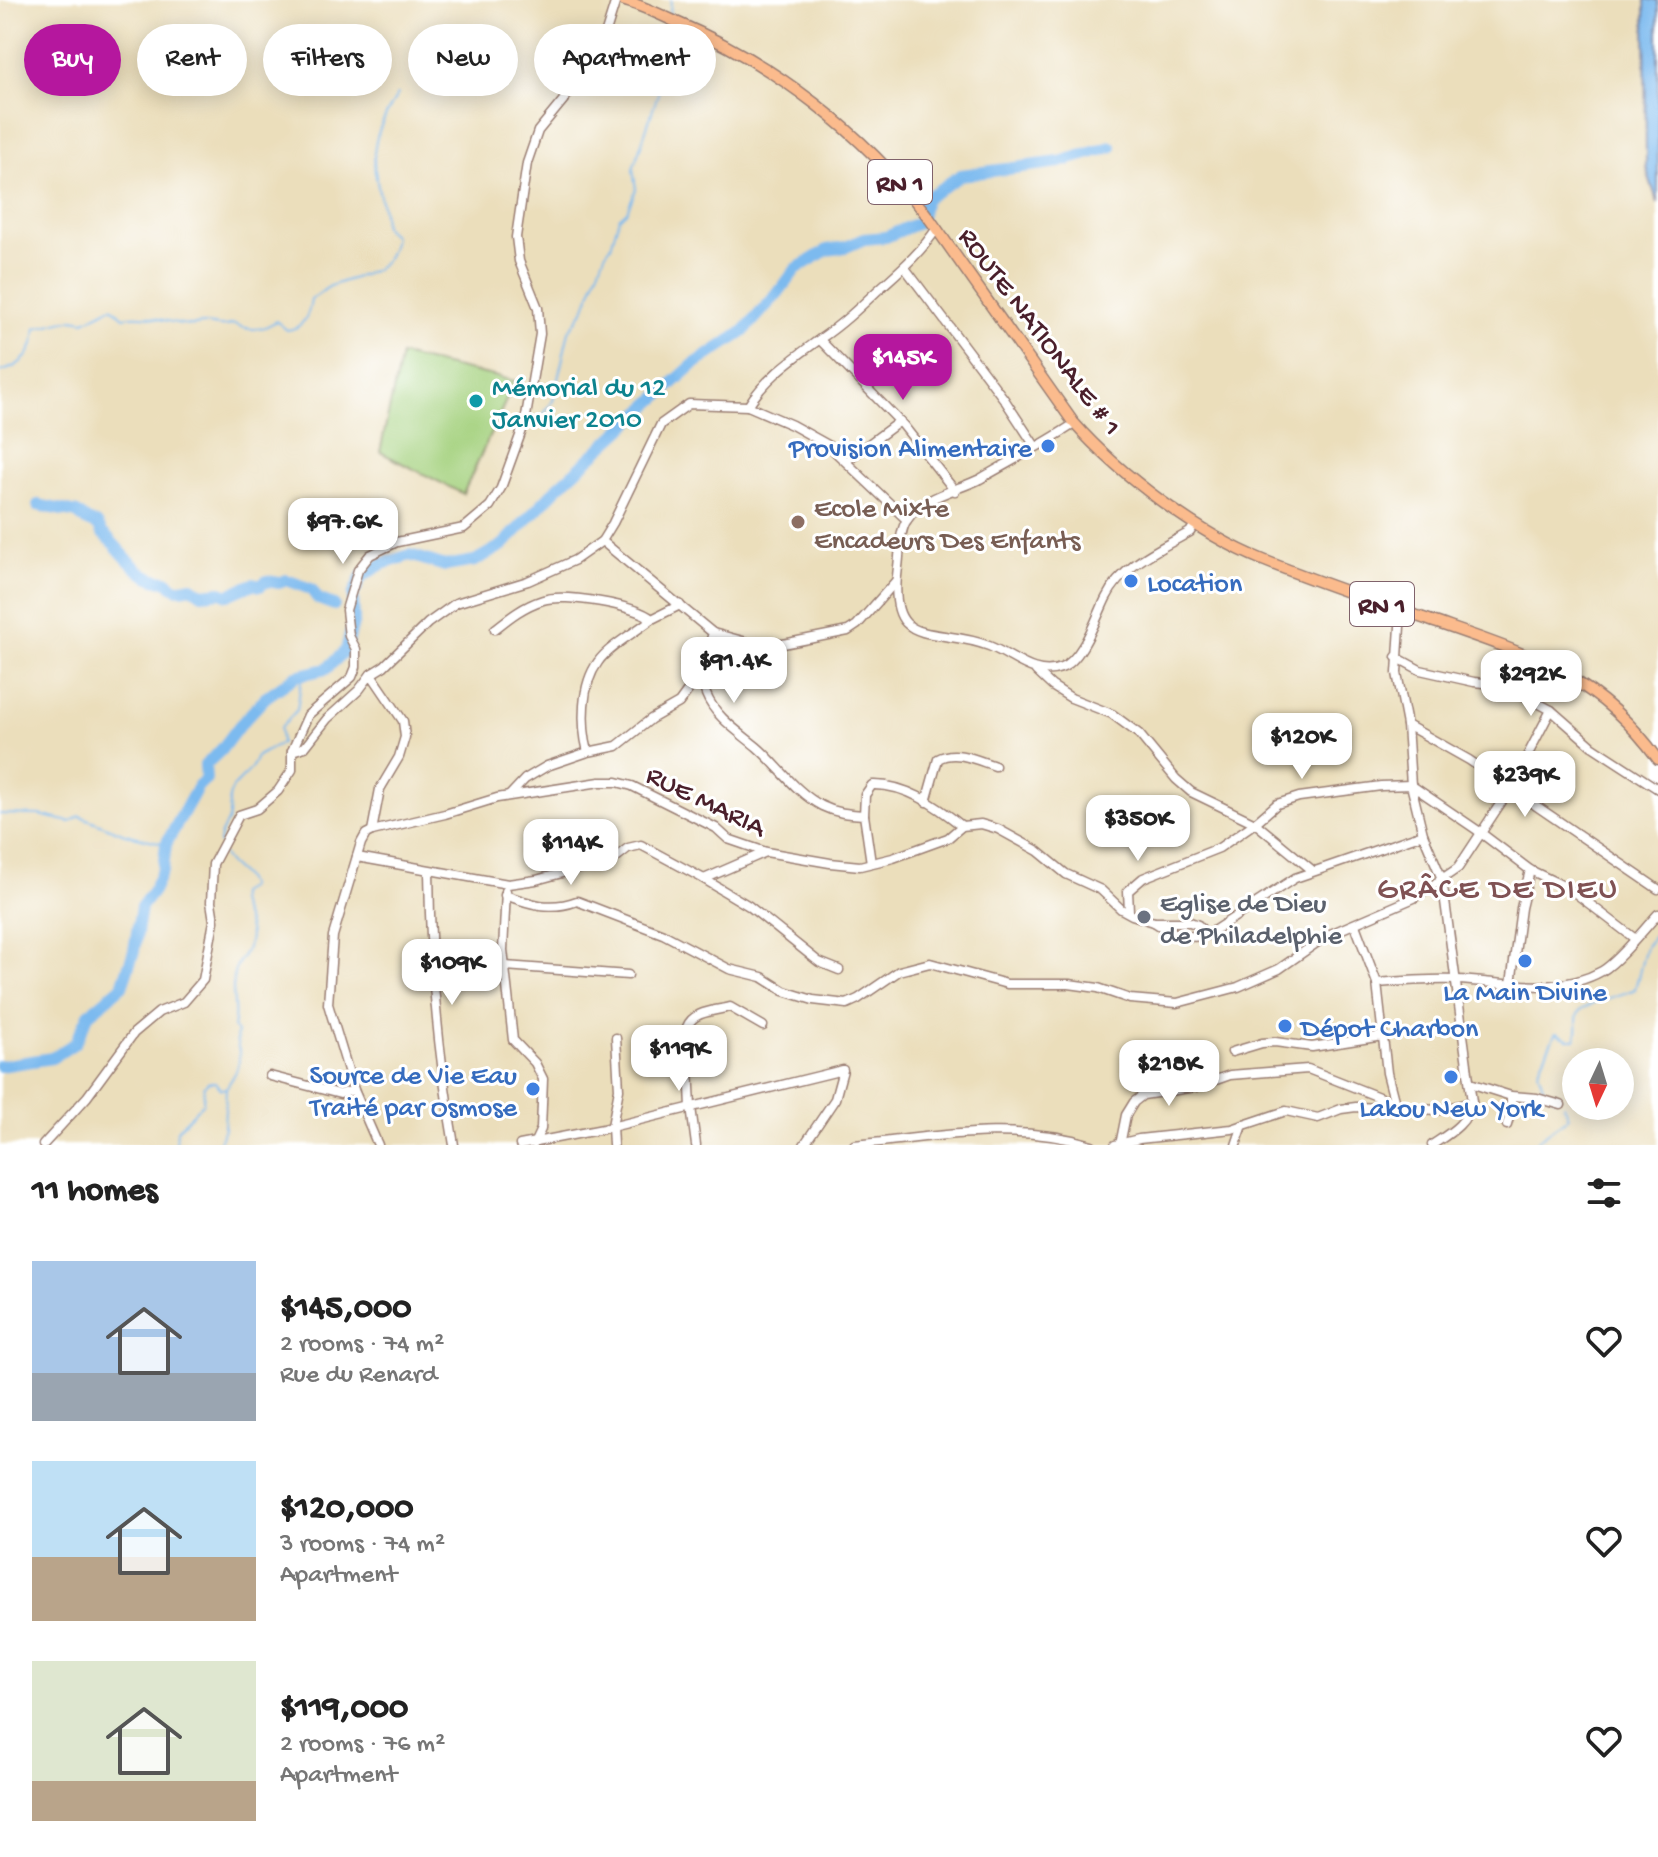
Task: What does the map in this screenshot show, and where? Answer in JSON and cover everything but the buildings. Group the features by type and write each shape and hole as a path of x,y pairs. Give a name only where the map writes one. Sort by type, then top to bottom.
{"main road":[{"name":"ROUTE NATIONALE # 1","path":"619,0 720,42 775,75 824,110 869,149 906,188 937,228 1074,424 1101,452 1195,524 1262,560 1550,664 1606,701 1658,759"}],"street":[{"path":"43,1145 87,1097 134,1033 159,1012 184,1002 203,980 214,921 211,902 213,864 239,815 257,809 278,791 292,770 292,751 308,715 352,677 356,667 356,649 349,636 346,610 358,570 370,555 397,542 464,528 490,506 509,472 525,422 540,334 538,308 519,261 516,237 527,163 538,131 570,92 606,32 619,0"},
{"path":"748,406 757,391 777,372 905,268 937,228"},
{"path":"905,268 988,376 1035,446"},
{"path":"820,340 900,421 955,491"},
{"path":"292,751 305,747 327,719 359,690 371,674 384,666 428,623 456,603 528,581 575,560 602,541 661,424 689,404 748,406 828,445 907,520"},
{"path":"846,461 900,421"},
{"path":"1074,424 955,491 921,504 907,520 896,580 897,609 911,627 929,635 977,641 1002,651 1071,698 1112,714 1139,734 1176,779 1191,792 1255,823 1312,870"},
{"path":"1035,671 1063,668 1071,662 1094,627 1105,599 1127,570 1190,532 1195,524"},
{"path":"602,541 713,633 754,644 783,644 848,631 857,625 896,580"},
{"path":"495,629 522,609 547,599 609,603 635,609 652,619"},
{"path":"588,752 582,728 584,701 591,673 599,660 652,619 680,605"},
{"path":"1401,611 1396,657 1401,704 1407,725 1411,785 1423,834 1442,879 1472,1102 1470,1112 1462,1123 1432,1145"},
{"path":"510,795 525,779 549,766 588,752 617,746 651,719 679,703 703,669 713,633"},
{"path":"1396,657 1420,670 1504,685 1551,710 1592,746 1658,789"},
{"path":"703,669 706,693 737,734 758,748 786,778 819,804 839,813 864,815"},
{"path":"371,674 403,721 405,737 399,757 380,789 372,831 366,834 357,857 333,936 328,1004 354,1090 378,1145"},
{"path":"505,895 549,907 577,901 663,934 729,969 762,977 784,991 813,1000 847,1004 899,971 930,963 1007,984 1069,984 1098,988 1130,999 1177,1003 1238,987 1279,969 1328,935 1414,898 1462,864 1510,789 1551,710"},
{"path":"1407,725 1445,744 1658,889"},
{"path":"926,802 938,759 942,756 967,757 995,766"},
{"name":"RUE MARIA","path":"372,831 510,795 600,782 626,784 716,828 728,839 766,852 830,863 860,866 893,858 948,838 962,826"},
{"path":"871,863 864,815 865,795 872,785 889,785 904,789 962,826 981,824 998,829 1038,851 1066,874 1101,890 1121,909 1176,934 1195,938 1207,935 1312,870 1423,834"},
{"path":"1129,911 1128,891 1143,878 1219,848 1277,804 1299,797 1411,785 1530,870 1570,889 1634,938"},
{"path":"357,857 508,884 536,880 614,859 628,848 641,845 749,906 819,962 839,970"},
{"path":"704,879 766,852"},
{"path":"1511,984 1521,908 1530,870"},
{"path":"429,871 430,947 442,1078 454,1145"},
{"path":"508,884 503,950 513,1040 535,1063 543,1079 541,1129 534,1144"},
{"path":"1377,983 1457,980 1543,986 1582,980 1611,965 1658,914"},
{"path":"1154,922 1190,922 1198,925 1207,935"},
{"path":"1355,925 1377,983 1394,1103"},
{"path":"505,966 628,975"},
{"path":"696,1145 691,1107 688,1022 696,1015 730,1007 763,1026"},
{"path":"1232,1052 1262,1043 1283,1042 1312,1047 1383,1036"},
{"path":"613,1145 612,1126 619,1089 616,1038"},
{"path":"1401,1110 1394,1103 1308,1069 1230,1075 1196,1087 1143,1095 1126,1115 1119,1144 1243,1125 1286,1111 1318,1118 1356,1107 1401,1110 1440,1110 1472,1102"},
{"path":"520,1145 843,1070 835,1099 804,1145"},
{"path":"270,1076 340,1094 354,1090"},
{"path":"1470,1083 1511,1096 1537,1098 1561,1105"},
{"path":"1507,1125 1511,1096"},
{"path":"1236,1145 1243,1125"},
{"path":"854,1145 1005,1131 1073,1139 1092,1145"}],"green space":[{"path":"401,355 515,381 463,494 380,452"}],"water":[{"path":"1645,0 1658,0 1658,204 1646,167"}],"waterway":[{"path":"670,14 671,0"},
{"path":"0,372 26,357 36,328 73,319 85,321 112,307 124,317 149,317 181,324 234,324 255,329 276,321 287,330 298,327 307,315 311,299 330,286 373,271 387,259 394,236 384,227 374,151 383,122 398,94"},
{"path":"538,422 553,401 569,331 584,310 605,254 611,246 619,218 627,211 636,189 633,169 657,96"},
{"path":"0,1066 52,1058 75,1043 89,1014 122,986 134,951 141,907 163,869 166,844 198,786 206,779 205,765 266,697 296,676 326,669 346,650 354,620 353,595 362,576 382,564 410,555 445,566 475,561 503,545 558,487 693,365 743,332 796,269 827,250 846,247 864,239 886,237 920,222 925,199 961,175 1060,162 1111,147"},
{"path":"38,505 77,513 98,525 102,533 139,570 176,588 192,587 202,594 221,592 228,595 253,584 260,586 267,581 279,583 286,580 311,589 318,599 334,605"},
{"path":"219,844 229,816 231,792 250,770 257,756 281,743 280,728 297,710 302,675"},
{"path":"0,814 39,815 70,822 80,816 125,834 166,844"},
{"path":"176,1145 177,1130 203,1103 204,1086 215,1082 221,1089 226,1088 239,1061 237,1032 233,1027 233,984 235,970 250,940 239,899 239,893 249,887 222,853"},
{"path":"1555,1099 1544,1089 1538,1071 1554,1036 1556,1033 1575,1039 1577,1017 1581,1010 1635,989 1646,946 1658,932"},
{"path":"218,1145 224,1128 226,1088"},
{"path":"1535,1145 1565,1120"}],"place":[{"name":"Mémorial du 12 Janvier 2010","path":"476,401"},
{"name":"Provision Alimentaire","path":"1048,446"},
{"name":"Ecole Mixte Encadeurs Des Enfants","path":"798,522"},
{"name":"Location","path":"1131,581"},
{"name":"Eglise de Dieu de Philadelphie","path":"1144,917"},
{"name":"La Main Divine","path":"1525,961"},
{"name":"Dépot Charbon","path":"1285,1026"},
{"name":"Lakou New York","path":"1451,1077"},
{"name":"Source de Vie Eau Traité par Osmose","path":"533,1089"}],"district":[{"name":"GRÂCE DE DIEU","path":"1498,886"}]}
